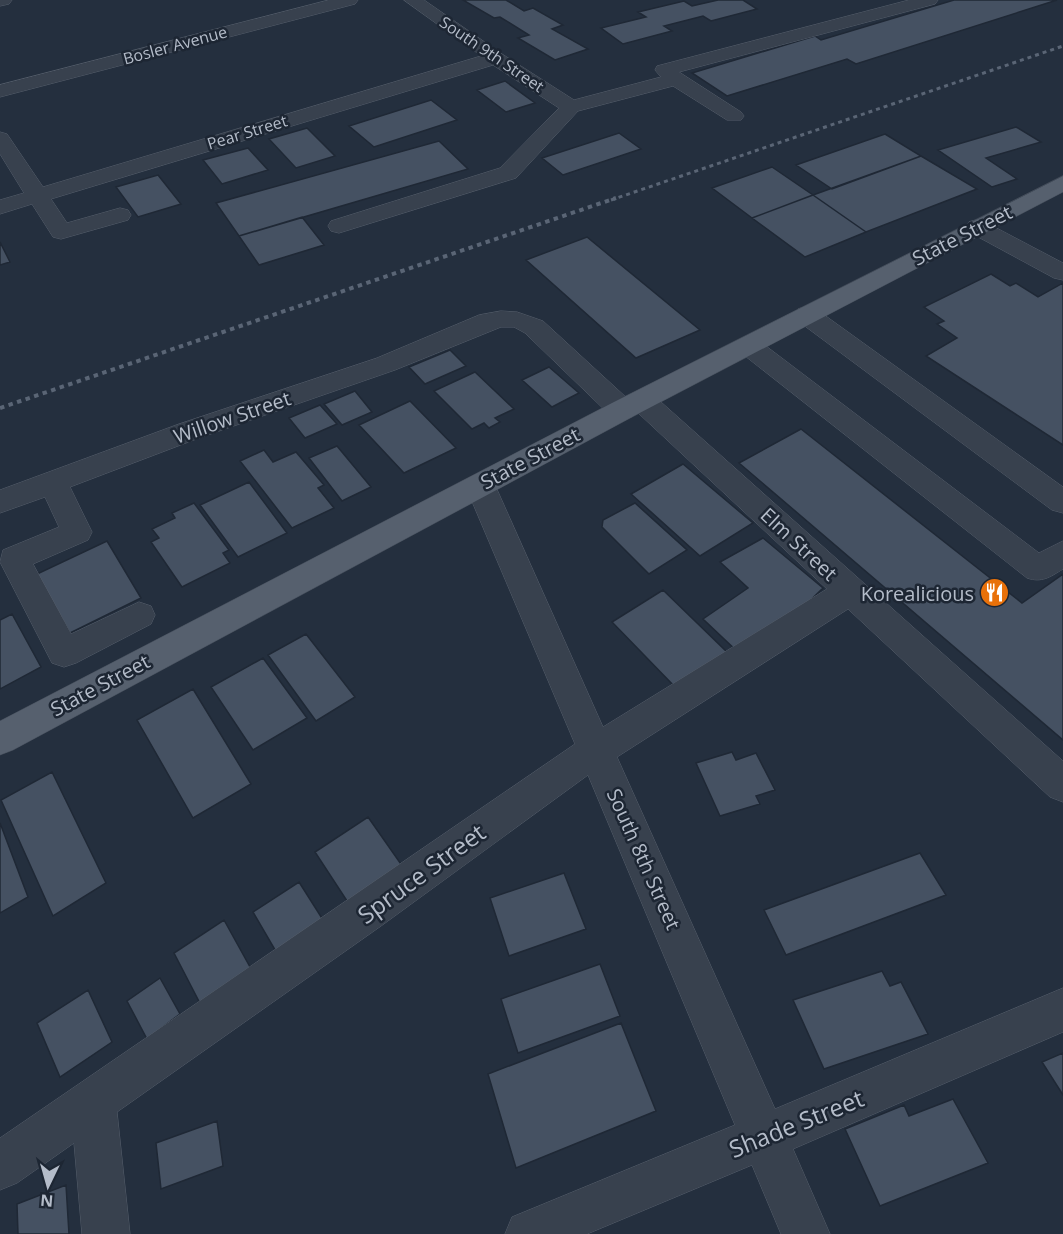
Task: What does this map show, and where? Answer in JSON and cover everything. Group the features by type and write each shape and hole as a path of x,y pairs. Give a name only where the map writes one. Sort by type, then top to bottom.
{"main road":[{"name":"State Street","path":"0,739 632,405 1063,183"}],"street":[{"name":"Bosler Avenue","path":"0,92 349,0"},
{"name":"South 9th Street","path":"413,0 495,58 571,107"},
{"path":"734,116 664,70 929,0"},
{"name":"Pear Street","path":"4,214 495,58"},
{"path":"339,226 508,173 571,107 676,79"},
{"path":"0,138 61,232 120,215"},
{"path":"977,227 1063,273"},
{"path":"807,315 1063,502"},
{"name":"Elm Street","path":"463,331 500,318 523,320 534,327 632,405 850,591 1063,785"},
{"name":"Willow Street","path":"0,502 189,431 386,364 463,331"},
{"path":"749,346 1038,569 1063,553"},
{"path":"53,482 77,532 14,559 64,653 127,622 136,666"},
{"name":"South 8th Street","path":"480,485 806,1234"},
{"name":"Spruce Street","path":"0,1166 367,912 560,773 850,591"},
{"name":"Shade Street","path":"529,1234 699,1162 765,1137 1063,1010"},
{"path":"93,1100 106,1234"}],"building":[{"path":"463,0 506,0 524,11 533,8 563,25 552,29 588,49 555,60 518,38 529,35 500,17 494,18"},
{"path":"718,0 743,0 757,9 711,21 703,16 664,26 672,31 623,44 601,28 646,17 638,12 684,1 692,6"},
{"path":"954,0 1057,0 856,64 847,59 727,96 692,73 815,36 821,40"},
{"path":"505,81 535,103 506,112 477,90"},
{"path":"431,100 457,120 374,147 349,126"},
{"path":"1016,127 1041,142 986,158 1017,179 992,187 938,150"},
{"path":"307,128 335,156 296,168 269,139"},
{"path":"619,133 641,149 563,175 542,158"},
{"path":"885,134 921,156 832,189 796,165"},
{"path":"439,141 468,169 239,236 216,203"},
{"path":"248,148 268,170 222,184 203,160"},
{"path":"921,156 977,189 866,232 813,195"},
{"path":"772,167 813,195 752,218 712,188"},
{"path":"158,175 181,204 138,217 116,187"},
{"path":"813,195 866,232 805,257 752,218"},
{"path":"302,217 324,245 259,265 239,236"},
{"path":"587,237 700,330 636,358 526,260"},
{"path":"0,242 10,262 0,265"},
{"path":"991,274 1010,286 1016,283 1038,297 1063,283 1063,445 926,356 957,338 937,324 944,321 924,307"},
{"path":"450,350 466,366 425,384 409,367"},
{"path":"549,367 579,393 552,407 522,380"},
{"path":"475,372 514,409 495,418 500,422 489,428 484,423 472,429 434,391"},
{"path":"355,391 372,412 342,425 324,404"},
{"path":"410,401 456,448 404,473 359,425"},
{"path":"320,405 337,424 305,438 289,418"},
{"path":"801,429 1022,603 1063,574 1063,740 739,463"},
{"path":"337,446 371,487 342,501 309,458"},
{"path":"264,450 273,462 296,452 324,485 318,488 334,508 292,528 240,461"},
{"path":"683,464 753,523 700,556 631,494"},
{"path":"249,482 287,533 238,557 200,505"},
{"path":"194,503 229,550 223,553 230,563 182,587 151,542 159,538 152,529 175,518 172,513"},
{"path":"635,503 687,550 649,574 602,527 603,520"},
{"path":"763,538 823,588 789,621 740,654 703,619 748,588 720,562"},
{"path":"107,541 141,598 70,633 37,574"},
{"path":"663,590 730,655 677,689 612,622"},
{"path":"12,614 41,667 0,689 0,620"},
{"path":"306,634 355,697 316,721 268,655"},
{"path":"263,658 307,718 253,750 211,687"},
{"path":"193,689 251,784 193,818 137,720"},
{"path":"732,752 736,760 756,753 775,790 756,796 760,804 720,816 696,763"},
{"path":"52,772 106,883 53,916 1,800"},
{"path":"368,817 403,867 349,904 315,852"},
{"path":"0,823 28,897 0,913"},
{"path":"920,853 946,895 786,955 764,910"},
{"path":"564,873 586,929 509,956 490,898"},
{"path":"299,882 325,923 278,955 253,912"},
{"path":"224,920 255,976 204,1011 174,953"},
{"path":"600,964 620,1016 518,1053 501,999"},
{"path":"882,971 890,986 901,982 928,1034 824,1069 793,1000"},
{"path":"160,978 180,1014 147,1039 127,1001"},
{"path":"88,990 112,1042 60,1077 37,1023"},
{"path":"621,1023 656,1111 516,1168 488,1074"},
{"path":"1063,1053 1063,1095 1042,1062"},
{"path":"953,1099 988,1163 880,1206 845,1129 904,1105 909,1116"},
{"path":"217,1121 223,1166 161,1189 156,1143"},
{"path":"66,1185 69,1234 18,1234 17,1204"}],"railway":[{"path":"611,200 1063,46"},
{"path":"0,408 616,198"}],"place":[{"name":"Korealicious","path":"995,593"}]}
